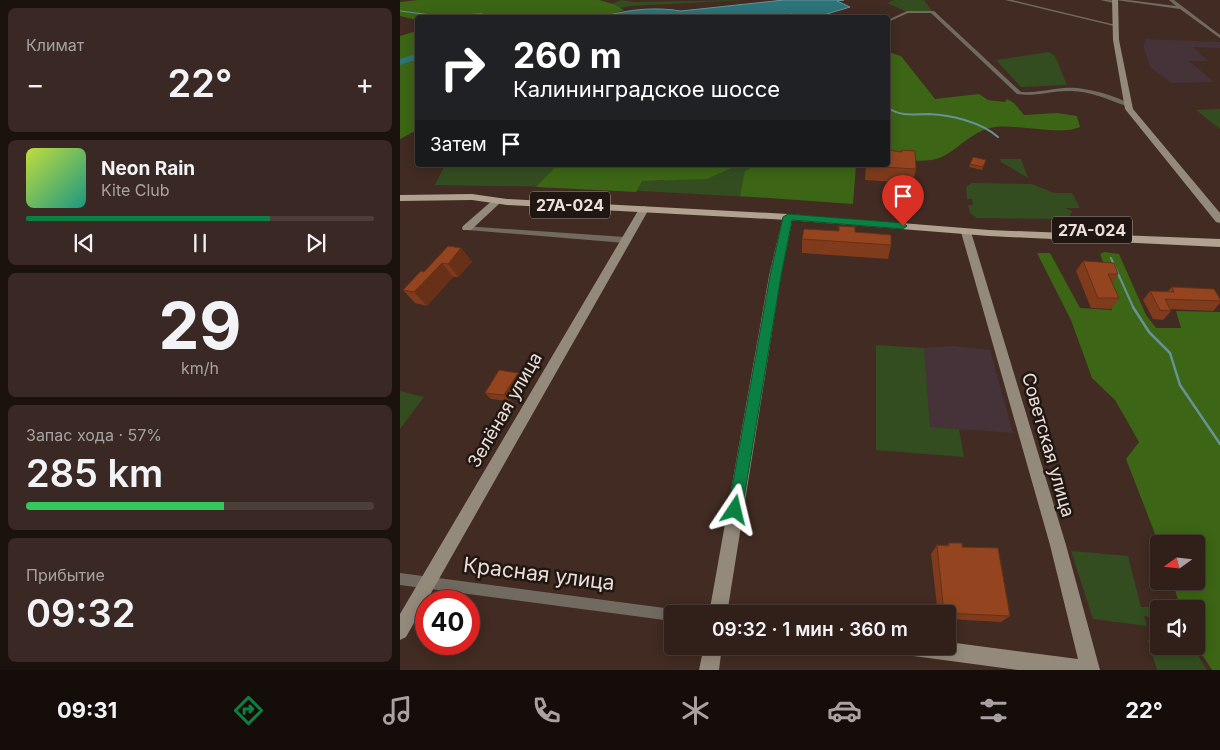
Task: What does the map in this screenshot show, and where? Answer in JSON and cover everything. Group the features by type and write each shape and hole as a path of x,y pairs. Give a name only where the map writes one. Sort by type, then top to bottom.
{"main road":[{"name":"27А-024","path":"486,201 520,195 852,213 965,228 1220,235"},
{"name":"27А-024","path":"400,198 644,209 1220,243"}],"street":[{"path":"1008,0 1114,25"},
{"path":"1102,0 1182,8"},
{"path":"1171,0 1220,36"},
{"path":"1116,1 1114,25 1127,92 1127,104"},
{"path":"890,20 906,12 932,12 1019,93 1027,94 1068,89 1083,90 1127,104 1220,220"},
{"path":"467,228 486,201"},
{"name":"Зелёная улица","path":"400,631 644,209"},
{"path":"720,605 775,276 788,217"},
{"path":"467,228 626,240"},
{"name":"Советская улица","path":"965,228 1058,545 1090,670"},
{"name":"Красная улица","path":"400,578 664,614"},
{"path":"956,653 1090,670"},
{"path":"709,670 712,655"}],"shaded area":[{"path":"1145,39 1220,42 1220,48 1193,47 1208,61 1189,61 1214,82 1172,83 1150,67 1144,47"},
{"path":"953,346 990,350 1013,433 930,427 924,348"}],"green space":[{"path":"418,0 599,0 624,10 609,15 415,15 415,20 400,16 400,2"},
{"path":"621,0 634,2 745,0 630,6 600,12 607,6"},
{"path":"894,0 924,0 932,11 905,11 887,3"},
{"path":"415,32 415,131 400,139 400,36"},
{"path":"1049,52 1055,56 1067,85 1021,87 996,60"},
{"path":"890,53 901,56 935,99 979,94 988,100 1005,102 1007,99 1014,103 1024,115 1057,113 1077,116 1080,127 1051,130 995,127 980,132 942,157 922,161 890,159"},
{"path":"1220,109 1220,129 1196,110"},
{"path":"1000,159 1021,159 1028,178 1001,162"},
{"path":"444,167 622,167 610,178 663,181 668,170 649,167 831,167 769,198 568,187 435,185"},
{"path":"555,167 734,167 707,179 642,181 636,192 536,187"},
{"path":"753,167 856,167 853,204 740,196 745,171"},
{"path":"972,183 1032,184 1054,193 1072,193 1080,208 1065,208 1072,211 1068,219 977,218 970,213 968,205 973,205 972,199 967,199 966,187"},
{"path":"1104,252 1119,254 1146,315 1156,328 1181,328 1176,311 1220,312 1220,670 1212,670 1202,655 1205,655 1205,600 1178,600 1175,590 1205,590 1205,535 1156,535 1126,459 1139,442 1115,400 1092,378 1071,320 1037,253 1050,253 1080,308 1112,310 1112,285 1100,254"},
{"path":"876,345 924,348 930,427 959,429 964,457 876,450"},
{"path":"400,391 424,397 400,429"},
{"path":"1071,551 1128,556 1141,607 1149,607 1150,610 1150,617 1144,616 1147,626 1093,619"},
{"path":"1152,655 1198,655 1207,670 1157,670"}],"water":[{"path":"784,0 844,0 837,1 850,7 824,15 609,15 645,9 681,11"}],"building":[{"path":"890,150 902,152 902,150 915,151 916,169 883,167 890,167"},
{"path":"973,157 986,160 983,167 970,164"},
{"path":"839,226 855,227 855,232 891,235 891,245 802,239 804,229 839,231"},
{"path":"448,246 461,248 448,264 442,263 414,292 403,290 421,271 424,272"},
{"path":"1083,261 1114,263 1118,274 1108,274 1119,298 1098,298"},
{"path":"1172,287 1214,289 1220,301 1165,299 1171,311 1160,310 1150,291 1174,292"},
{"path":"499,370 518,373 504,395 485,393"},
{"path":"949,543 962,543 962,547 998,548 1010,616 956,614 956,605 943,605 937,545 949,546"}],"waterway":[{"path":"400,11 432,15"},
{"path":"461,15 484,15"},
{"path":"400,62 415,57"},
{"path":"890,109 903,114 929,114 956,118 983,127 998,137"},
{"path":"1111,258 1133,308"},
{"path":"1133,308 1149,332 1170,353 1180,385 1220,444"}],"route":[{"path":"735,510 775,276 788,217 903,226"}]}
